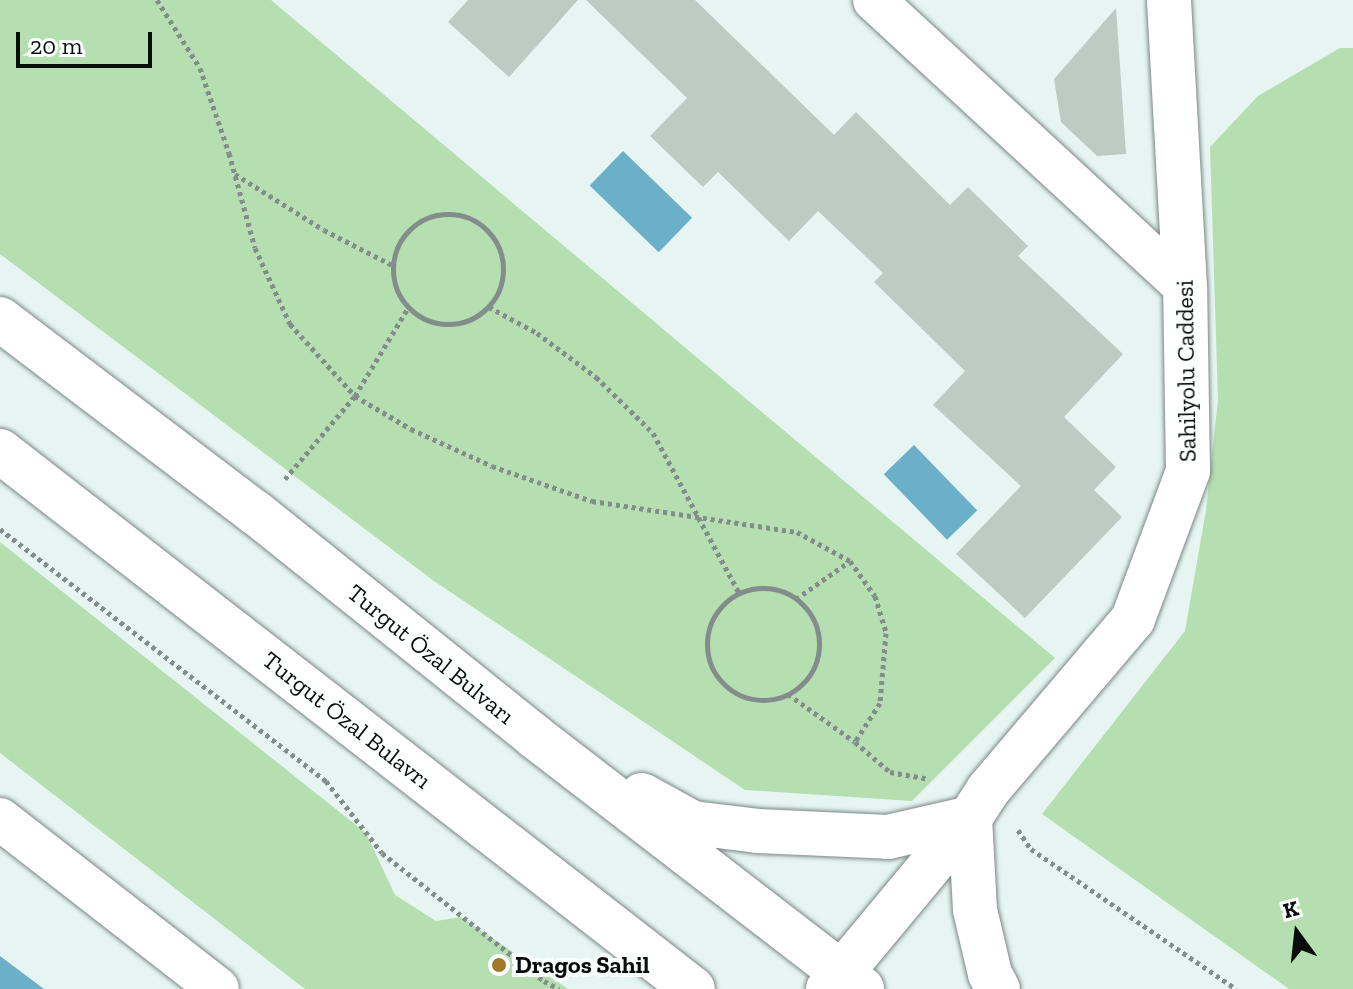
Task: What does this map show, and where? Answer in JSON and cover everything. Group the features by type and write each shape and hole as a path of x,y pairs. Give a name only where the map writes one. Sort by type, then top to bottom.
{"main road":[{"name":"Sahilyolu Caddesi","path":"843,984 979,804 1133,619 1188,471 1185,287 1169,0"},
{"name":"Turgut Özal Bulvarı","path":"0,319 256,513 843,984"},
{"name":"Turgut Özal Bulavrı","path":"0,451 693,989"},
{"path":"534,736 693,823 758,831 888,837 979,804 975,910 990,974 998,989"}],"street":[{"path":"874,0 1185,287"},
{"path":"0,819 218,989"}],"path":[{"path":"157,0 200,68 235,174 255,248 290,324 355,396 411,429 492,466 578,496 697,518 797,532 850,561 875,596 886,633 880,703 855,742"},
{"path":"235,174 324,230 392,265"},
{"path":"442,213 462,215 479,223 493,235 502,253 504,272 499,291 489,307 475,318 458,323 423,319 408,308 399,295 392,265 398,246 416,224 442,213"},
{"path":"489,307 537,333 596,377 653,433 739,593"},
{"path":"256,513 355,396 408,308"},
{"path":"0,529 326,781 382,853 544,981 559,989"},
{"path":"796,599 850,561"},
{"path":"769,588 796,599 810,612 818,630 819,648 814,667 804,683 772,700 745,697 722,684 712,669 707,652 707,634 714,617 739,593 769,588"},
{"path":"788,694 855,742 890,772 979,804 1031,849 1236,989"},
{"path":"538,989 544,981"}],"green space":[{"path":"0,0 271,0 1055,658 912,801 745,790 434,581 0,254"},
{"path":"1340,48 1353,48 1353,989 1289,989 1042,814 1185,631 1206,510 1218,400 1210,147 1258,96"},
{"path":"0,542 366,833 395,895 436,921 461,917 568,989 305,989 0,753"}],"water":[{"path":"623,151 692,218 659,252 590,186"},
{"path":"914,445 977,510 947,540 884,474"},
{"path":"0,956 44,989 0,989"}],"building":[{"path":"468,0 578,0 509,77 448,22"},
{"path":"586,0 695,0 834,135 856,112 950,205 968,187 1028,246 1018,256 1123,354 1064,417 1116,467 1094,490 1122,517 1025,618 956,554 1021,486 933,405 965,371 874,282 883,273 818,211 789,241 718,172 703,187 650,136 687,98"},
{"path":"1116,8 1126,154 1097,156 1061,122 1054,79"}],"place":[{"name":"Dragos Sahil","path":"499,965"}]}
